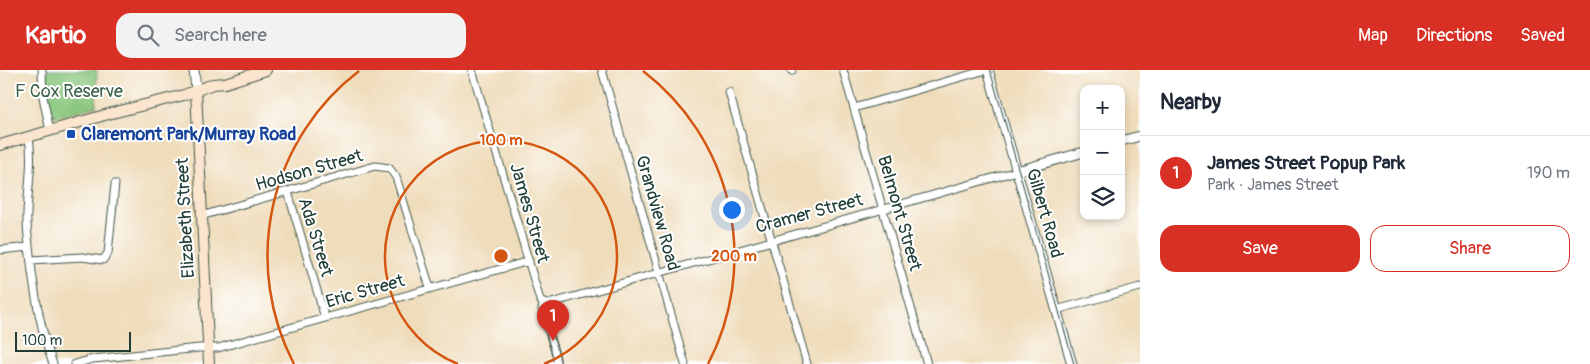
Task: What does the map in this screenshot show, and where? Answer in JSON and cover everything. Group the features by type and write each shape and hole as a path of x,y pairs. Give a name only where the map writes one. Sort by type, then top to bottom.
{"main road":[{"path":"0,145 184,95 213,84 224,83 266,70"},
{"name":"Elizabeth Street","path":"196,90 210,364"}],"street":[{"path":"42,70 43,97 50,131"},
{"name":"Elizabeth Street","path":"194,70 196,90"},
{"name":"James Street","path":"472,70 528,261 540,300 543,303 542,309 557,364"},
{"name":"Grandview Road","path":"602,70 685,364"},
{"name":"Belmont Street","path":"843,70 927,364"},
{"path":"854,108 987,70"},
{"name":"Gilbert Road","path":"987,70 1072,364"},
{"path":"729,92 807,364"},
{"path":"1125,140 1140,136"},
{"path":"29,137 32,152 27,216 29,246 34,289 43,335 53,364"},
{"name":"Cramer Street","path":"543,303 548,304 659,274 1080,153"},
{"name":"Hodson Street","path":"201,216 375,166 389,168 396,177 430,288"},
{"path":"31,260 82,257 103,260 108,254 114,184"},
{"name":"Ada Street","path":"288,192 326,318"},
{"path":"0,250 29,246"},
{"name":"Eric Street","path":"75,364 93,359 218,348 528,261"},
{"path":"1056,310 1140,287"},
{"path":"551,364 557,364"}],"green space":[{"name":"F Cox Reserve","path":"46,70 97,70 96,106 56,117 46,95"}],"tram line":[{"path":"990,70 1074,364"}],"place":[{"name":"Claremont Park/Murray Road","path":"71,134"},
{"name":"James Street Popup Park","path":"553,341"}]}
